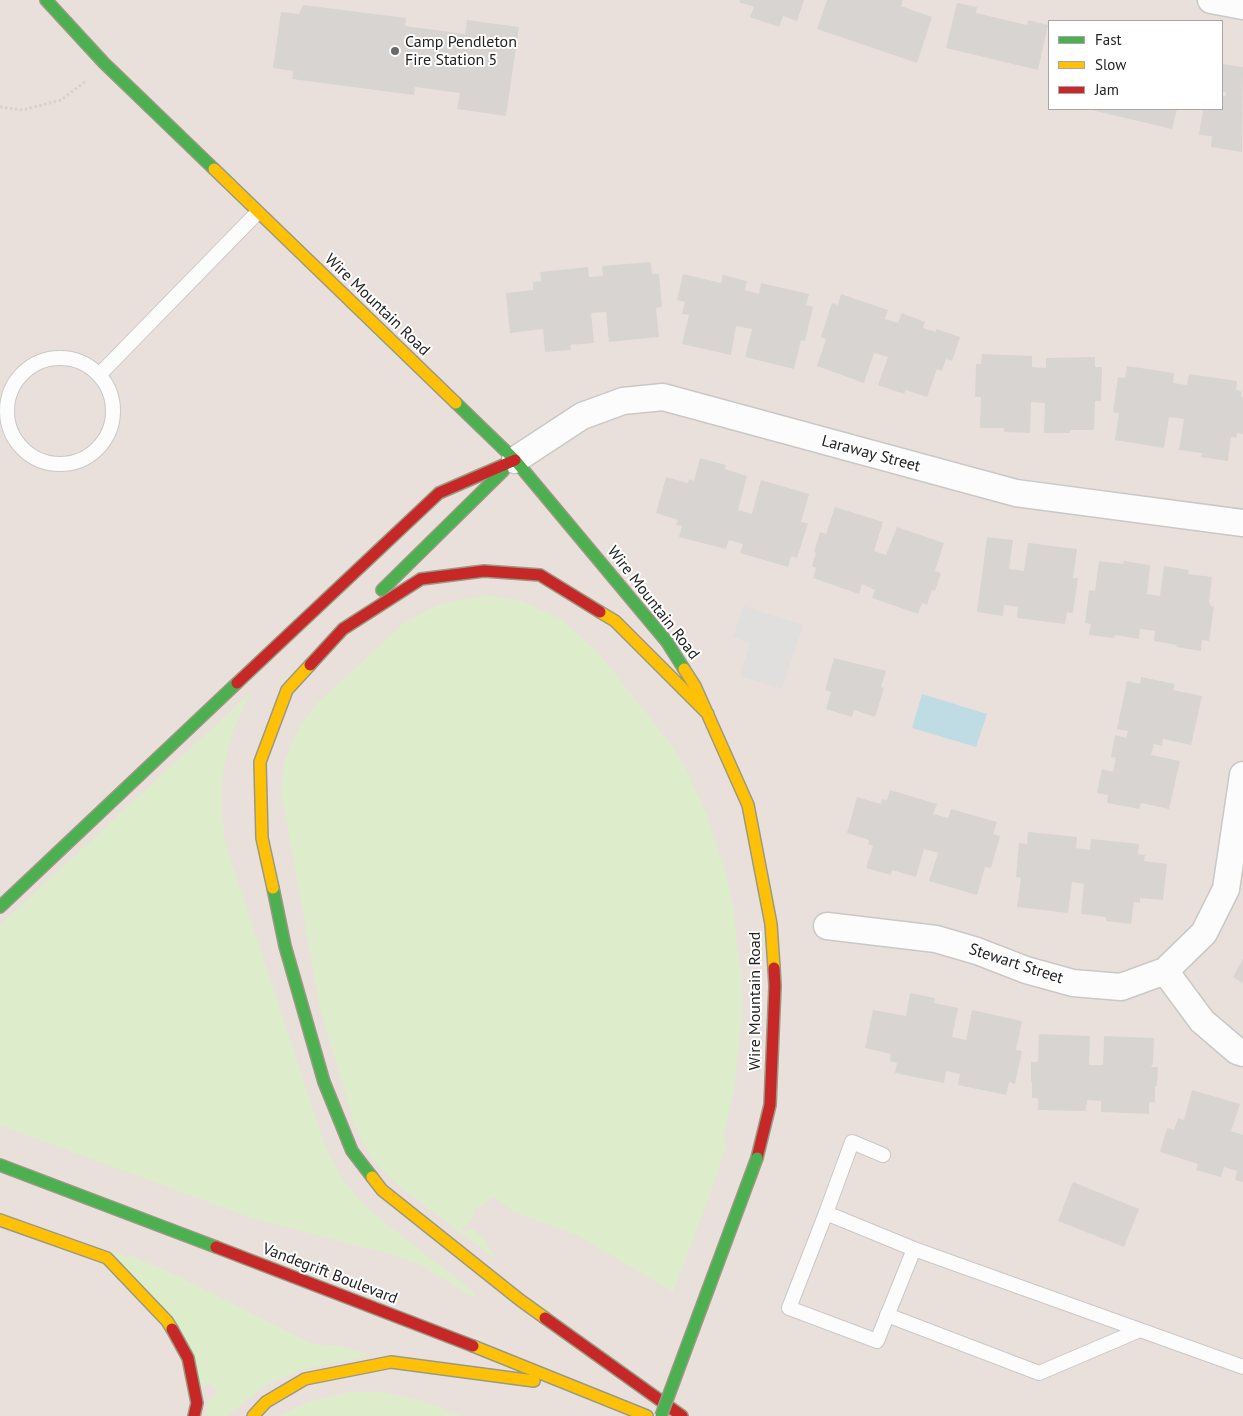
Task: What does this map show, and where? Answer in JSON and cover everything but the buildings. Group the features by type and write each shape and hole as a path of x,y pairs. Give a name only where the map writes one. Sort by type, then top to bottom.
{"main road":[{"name":"Wire Mountain Road","path":"46,0 104,63 257,213 515,460 667,642 696,686 748,805 771,924 775,986 770,1105 757,1158 661,1416"},
{"path":"515,460 343,629 287,690 260,762 262,838 285,946 324,1082 352,1151 382,1190 520,1300 682,1416"},
{"path":"0,906 439,493 515,460"},
{"path":"343,629 421,580 484,571 540,575 615,621 708,714"},
{"name":"Vandegrift Boulevard","path":"0,1166 380,1309 647,1416"},
{"path":"0,1220 107,1258 167,1321 188,1358 197,1403 194,1416"},
{"path":"253,1416 266,1402 305,1379 391,1362 574,1386"}],"street":[{"path":"1211,0 1243,6"},
{"name":"Laraway Street","path":"515,460 582,416 623,401 663,397 1016,493 1243,523"},
{"name":"Stewart Street","path":"827,926 936,939 977,951 1026,970 1073,983 1121,987 1165,971 1204,933 1226,889 1243,775"},
{"path":"1165,971 1202,1021 1237,1051 1243,1053"}],"lane":[{"path":"99,375 257,213"},
{"path":"56,358 72,359 88,365 99,375 111,393 114,411 110,429 102,445 88,457 70,463 53,464 35,458 21,447 12,433 7,417 8,400 14,384 25,371 39,362 56,358"},
{"path":"883,1155 852,1142 789,1308 877,1342 914,1249"},
{"path":"826,1213 914,1249 1243,1367"},
{"path":"887,1315 1039,1373 1140,1330"}],"path":[{"path":"0,107 23,110 61,100 83,84 104,63"}],"shaded area":[{"path":"0,0 1243,0 1243,1416 0,1416"},
{"path":"743,606 803,625 782,689 740,676 750,643 733,637"}],"green space":[{"path":"485,595 522,601 561,619 597,651 670,743 685,767 706,813 724,867 732,901 741,975 742,1015 734,1090 723,1138 726,1145 705,1208 673,1292 577,1235 512,1211 494,1197 474,1210 473,1219 462,1228 464,1232 467,1229 473,1229 485,1240 496,1260 395,1183 374,1162 355,1126 320,1008 281,789 285,759 301,724 317,703 405,622 440,604"},
{"path":"253,690 234,729 226,757 221,800 225,842 325,1146 342,1178 362,1203 476,1293 473,1298 419,1264 379,1250 249,1217 0,1125 0,925"},
{"path":"112,1250 127,1257 129,1255 180,1277 312,1344 340,1346 365,1353 367,1356 302,1369 264,1386 228,1416 205,1416 209,1400 217,1392 209,1384 200,1386"},
{"path":"351,1392 383,1392 419,1400 463,1416 279,1416 310,1401"}],"water":[{"path":"922,694 987,714 976,747 912,728"}],"traffic: fast":[{"path":"46,0 104,63 214,169"},
{"path":"456,403 515,460 667,642 684,669"},
{"path":"382,590 503,471"},
{"path":"0,907 237,683"},
{"path":"273,888 285,946 324,1082 352,1151 372,1177"},
{"path":"661,1416 757,1158"},
{"path":"0,1165 216,1247"}],"traffic: slow":[{"path":"214,169 456,403"},
{"path":"600,612 615,621 708,714"},
{"path":"273,888 262,838 260,762 287,690 310,665"},
{"path":"684,669 695,686 748,805 771,924 774,968"},
{"path":"372,1177 382,1190 545,1318"},
{"path":"0,1220 107,1258 167,1321 172,1329"},
{"path":"473,1346 647,1416"},
{"path":"253,1416 266,1402 305,1379 391,1362 534,1381"}],"traffic: jam":[{"path":"237,683 439,493 515,460"},
{"path":"310,665 343,629 421,579 484,571 540,575 600,612"},
{"path":"757,1158 770,1105 775,986 774,968"},
{"path":"216,1247 473,1346"},
{"path":"545,1318 682,1416"},
{"path":"172,1329 188,1358 197,1403 194,1416"}],"place":[{"name":"Camp Pendleton Fire Station 5","path":"395,51"}]}
